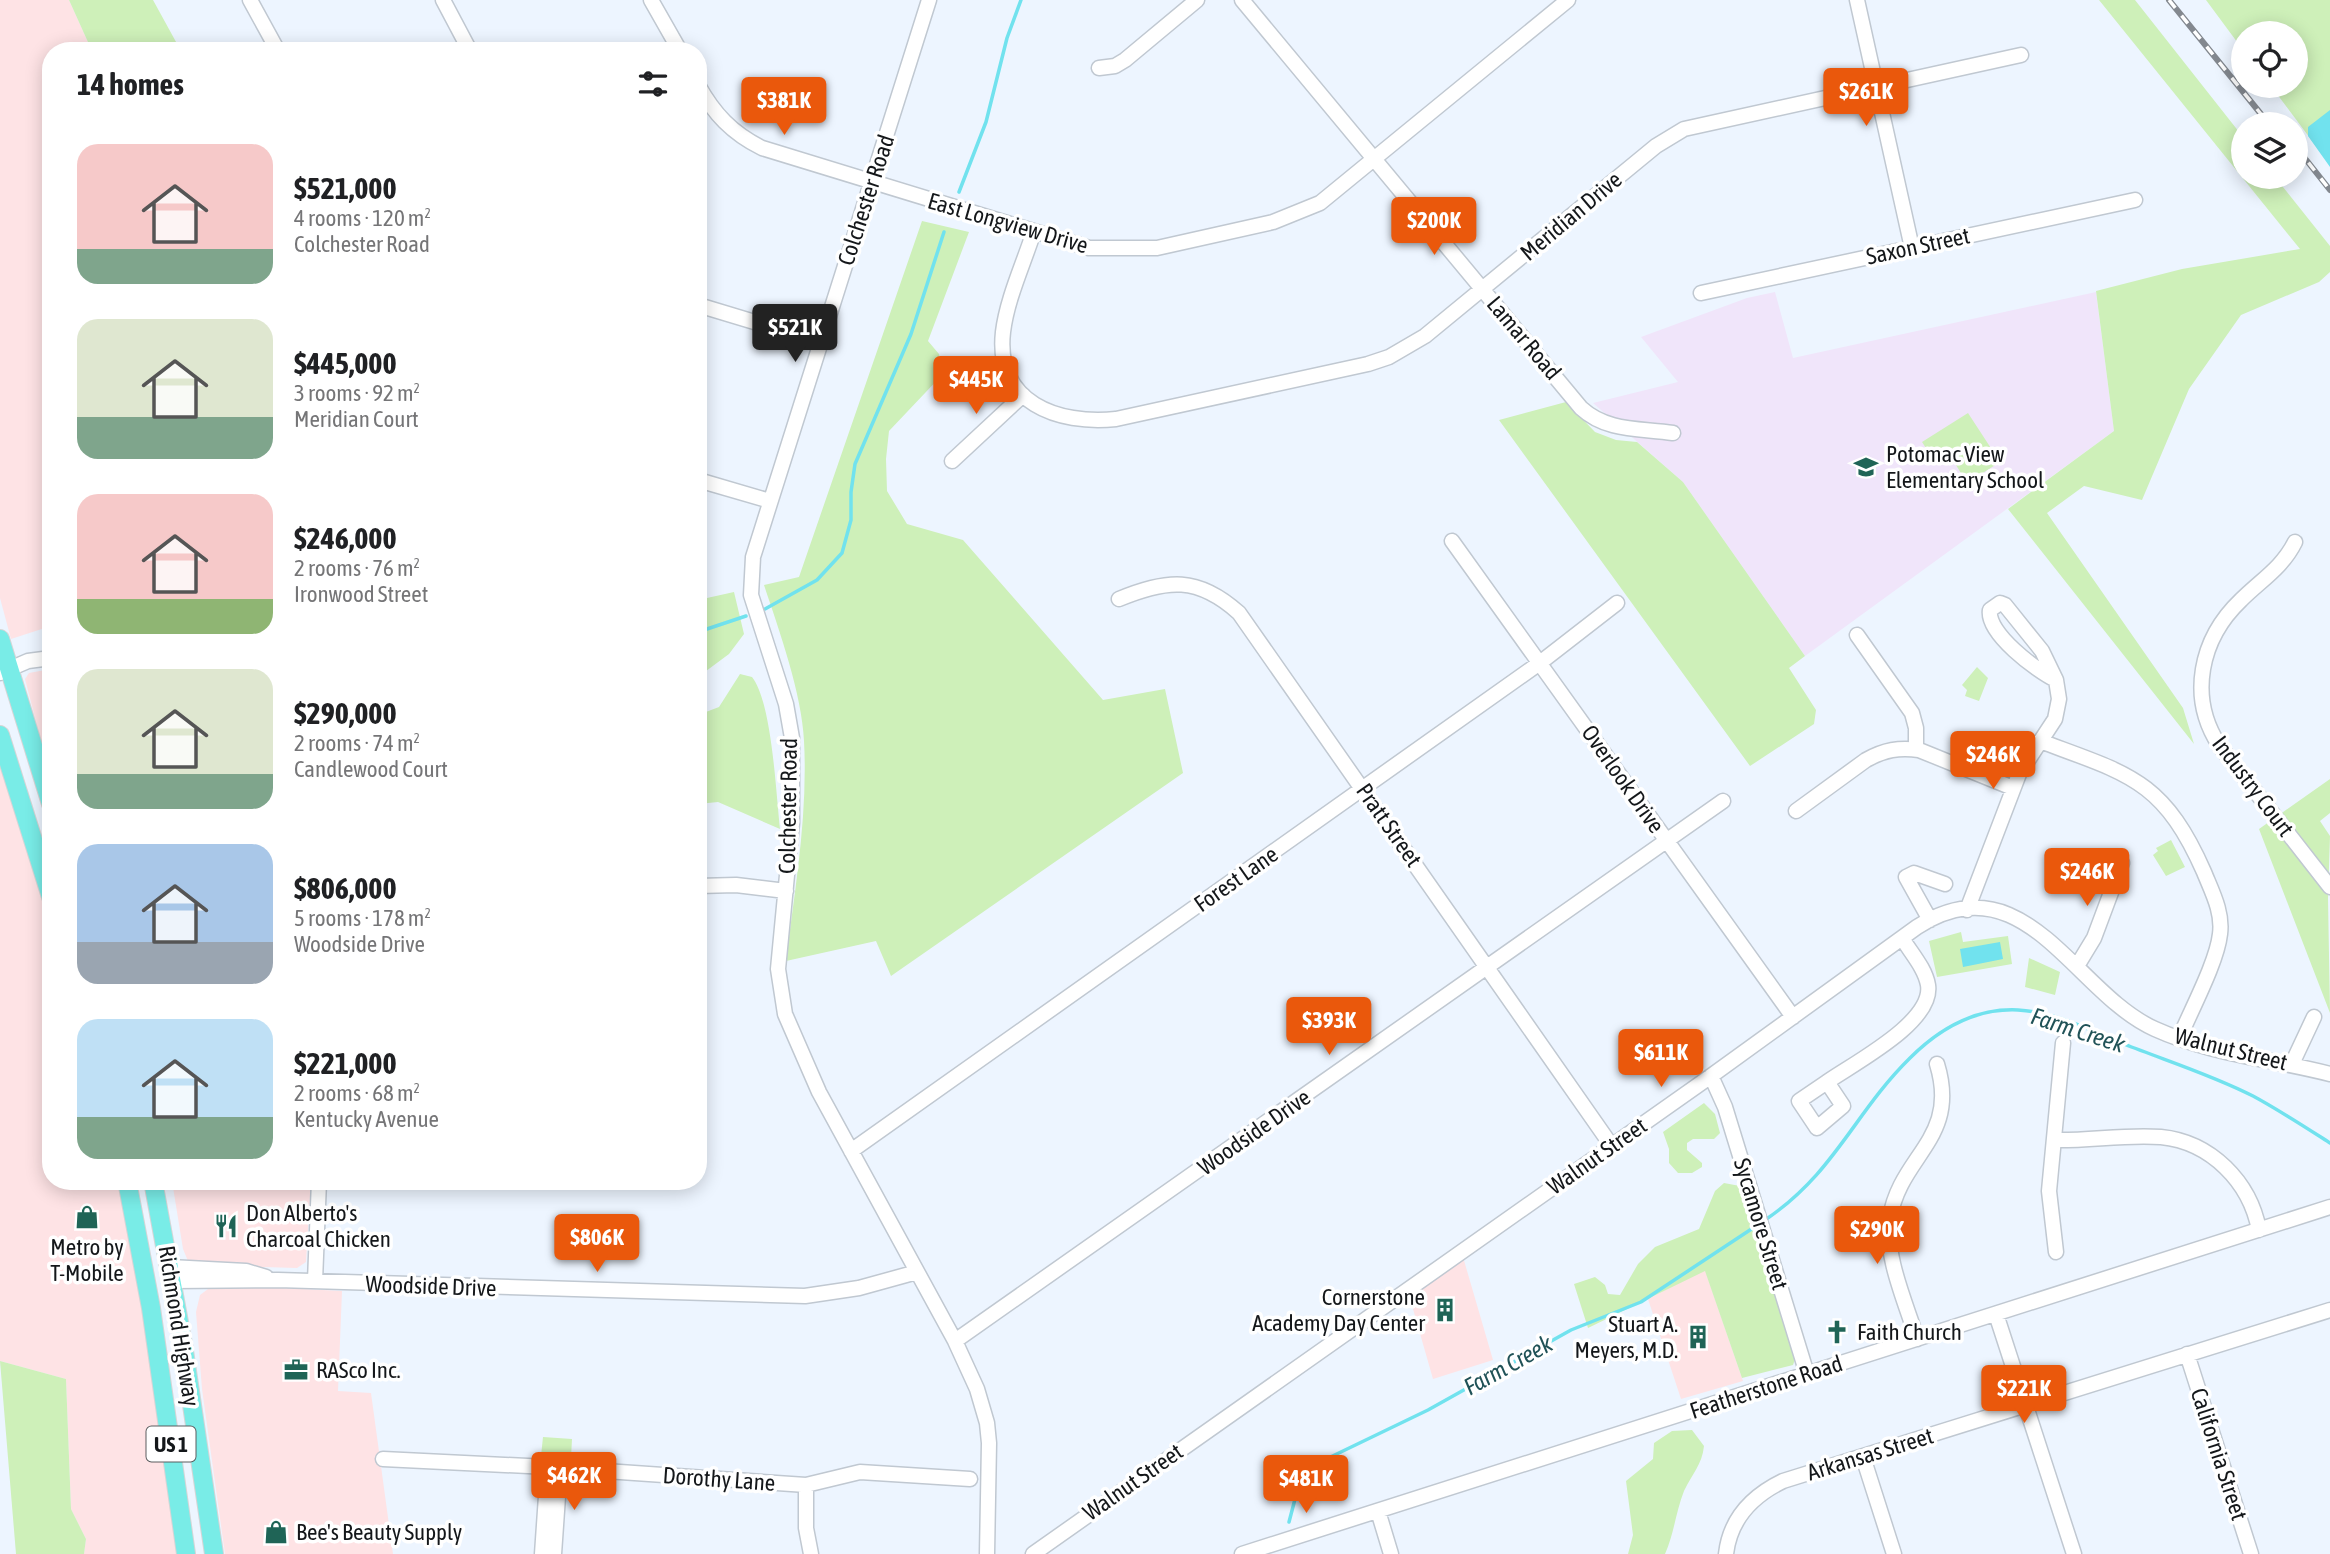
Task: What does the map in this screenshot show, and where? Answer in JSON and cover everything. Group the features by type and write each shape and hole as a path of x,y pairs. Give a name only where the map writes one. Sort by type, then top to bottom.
{"main road":[{"path":"0,639 4,670 42,778"},
{"path":"0,735 42,868"},
{"name":"Richmond Highway","path":"129,1190 161,1375 186,1554"},
{"name":"Richmond Highway","path":"155,1190 172,1274 214,1554"},
{"path":"134,1221 157,1266 172,1274"}],"street":[{"path":"250,0 273,42"},
{"path":"443,0 465,42"},
{"path":"652,0 675,42"},
{"name":"Colchester Road","path":"929,0 753,557 749,584 786,704 792,738 793,810 778,969 785,1014 819,1092 955,1341 977,1389 987,1423 988,1554"},
{"path":"1099,68 1115,66 1125,60 1197,0"},
{"name":"Lamar Road","path":"1242,0 1590,417 1617,428 1673,433"},
{"name":"East Longview Drive","path":"707,100 716,114 744,139 762,148 1033,234 1089,248 1157,248 1298,214 1328,197 1568,0"},
{"path":"1857,0 1912,248"},
{"name":"Meridian Drive","path":"1033,234 1003,336 1006,364 1023,395 1033,405 1057,416 1097,421 1368,364 1416,342 1656,146 1684,129 2021,55"},
{"name":"Saxon Street","path":"1701,293 2135,200"},
{"path":"707,308 821,342"},
{"path":"952,461 1023,395"},
{"path":"707,483 770,502"},
{"name":"Overlook Drive","path":"1452,541 1793,1017"},
{"name":"Industry Court","path":"2295,542 2282,564 2241,600 2219,626 2203,661 2200,689 2206,720 2219,746 2330,887"},
{"name":"Pratt Street","path":"1119,599 1147,588 1170,583 1200,588 1239,613 1611,1145"},
{"name":"Forest Lane","path":"851,1151 1364,789 1541,662 1618,603"},
{"path":"1967,910 2013,788 2026,760 2049,730 2058,707 2056,680 2042,651 2005,605 1996,605 1989,615 1998,630 2023,661 2056,680"},
{"path":"1857,635 1908,704 1916,726 1916,749"},
{"path":"4,670 42,660"},
{"path":"2039,741 2136,779 2166,808 2194,850 2217,902 2221,933 2179,1038"},
{"path":"1796,811 1877,754 1890,750 1916,749 2013,788"},
{"name":"Woodside Drive","path":"955,1341 1723,801"},
{"path":"2077,966 2094,938 2122,863"},
{"path":"1930,920 1906,877 1914,873 1945,884"},
{"path":"707,886 761,887 786,891"},
{"name":"Walnut Street","path":"1033,1554 1930,920 1967,910 1998,912 2026,923 2061,948 2093,985 2132,1016 2179,1038 2235,1054 2330,1074"},
{"path":"1827,1082 1913,1022 1924,1008 1928,993 1926,977 1902,938"},
{"path":"2292,1065 2315,1017"},
{"path":"2056,1252 2049,1191 2063,1044"},
{"path":"1917,1339 1890,1247 1890,1219 1897,1193 1938,1124 1944,1097 1937,1064"},
{"name":"Sycamore Street","path":"1711,1076 1725,1107 1807,1374"},
{"path":"2054,1140 2161,1137 2187,1143 2211,1155 2230,1171 2250,1200 2259,1230"},
{"path":"315,1282 319,1190"},
{"name":"Featherstone Road","path":"1242,1554 2330,1207"},
{"name":"Woodside Drive","path":"172,1274 315,1282 806,1296 859,1288 917,1272"},
{"name":"Arkansas Street","path":"1726,1554 1739,1516 1757,1496 1783,1481 2330,1310"},
{"path":"1996,1314 2074,1554"},
{"name":"California Street","path":"2187,1354 2251,1554"},
{"path":"1863,1457 1894,1554"},
{"name":"Dorothy Lane","path":"383,1460 554,1467 806,1486 860,1472 970,1479"},
{"path":"542,1554 554,1467"},
{"path":"554,1467 554,1554"},
{"path":"806,1486 806,1530 811,1554"},
{"path":"1378,1511 1391,1554"}],"shaded area":[{"path":"0,0 69,0 88,42 42,42 42,629 11,639 0,598"},
{"name":"Potomac View Elementary School","path":"1775,292 1793,358 2096,292 2114,431 1805,656 1683,482 1593,403 1678,382 1641,337 1747,298"},
{"path":"42,671 42,744 25,679 29,673"},
{"path":"0,762 42,895 42,1190 128,1190 178,1554 84,1554 86,1539 71,1509 66,1379 0,1361"},
{"path":"173,1190 310,1190 306,1262 297,1268 200,1265 188,1261 183,1249"},
{"path":"1463,1257 1493,1360 1433,1379 1409,1295"},
{"path":"1705,1270 1743,1381 1681,1399 1648,1299"},
{"path":"212,1286 342,1291 338,1391 371,1393 393,1554 225,1554 202,1389 196,1312 200,1295"}],"green space":[{"path":"69,0 153,0 176,42 88,42"},
{"path":"2099,0 2135,0 2231,122 2231,164"},
{"path":"2206,0 2330,0 2330,165 2308,136 2308,112 2290,112 2280,98 2308,98 2308,21 2231,21 2231,34"},
{"path":"2252,189 2285,189 2330,246 2330,272 2319,282 2241,315 2189,389 2142,500 2084,486 2047,513 2183,708 2194,744 2008,509 2114,431 2096,291 2182,269 2300,249"},
{"path":"922,221 969,232 928,341 939,354 943,374 889,431 887,491 907,524 963,540 1103,700 1165,689 1183,773 891,976 876,941 786,961 802,824 804,741 794,683 764,585 799,577"},
{"path":"1566,402 1595,432 1616,440 1637,442 1683,482 1805,656 1789,668 1816,710 1814,724 1750,766 1499,420"},
{"path":"1968,413 2000,462 1967,483 1951,457 1937,465 1922,442"},
{"path":"734,592 744,634 729,654 707,670 707,598"},
{"path":"1977,667 1988,678 1979,701 1965,696 1967,690 1962,685"},
{"path":"740,674 752,677 759,689 769,727 780,829 718,802 707,803 707,712 719,707"},
{"path":"2330,779 2330,813 2320,821 2330,836 2330,1013 2259,829"},
{"path":"2171,840 2185,867 2166,876 2153,855 2158,851 2156,848"},
{"path":"1961,932 1963,942 2008,936 2012,964 1937,977 1929,941"},
{"path":"2029,958 2060,972 2055,995 2025,987"},
{"path":"1704,1103 1715,1114 1720,1133 1714,1139 1693,1139 1687,1143 1687,1150 1702,1163 1702,1167 1692,1173 1678,1173 1669,1163 1669,1149 1663,1132"},
{"path":"1724,1183 1740,1186 1790,1340 1795,1359 1793,1365 1742,1378 1705,1271 1588,1328 1574,1284 1595,1277 1605,1285 1608,1294 1620,1295 1638,1264 1655,1247 1699,1229 1715,1191"},
{"path":"0,1361 66,1379 71,1509 86,1539 84,1554 16,1554"},
{"path":"1692,1430 1704,1446 1703,1453 1684,1491 1665,1554 1628,1554 1633,1535 1626,1481 1653,1459 1654,1443 1672,1431"},
{"path":"543,1437 572,1439 571,1458 541,1456"}],"water":[{"path":"2330,110 2330,167 2308,136 2308,127"},
{"path":"2000,942 2003,959 1963,967 1960,949"}],"waterway":[{"path":"959,192 986,122 1007,38 1021,0"},
{"path":"765,609 817,580 842,553 851,520 855,464 911,334 944,232"},
{"path":"707,629 746,616"},
{"name":"Farm Creek","path":"1765,1220 1809,1183 1891,1079 1921,1048 1959,1022 2002,1010 2032,1011 2059,1018 2206,1075 2253,1096 2330,1143"},
{"name":"Farm Creek","path":"1289,1522 1300,1480 1316,1464 1428,1410 1571,1330 1641,1302 1753,1228"}],"railway":[{"path":"2169,0 2259,112"},
{"path":"2308,162 2330,190"}],"place":[{"name":"Potomac View Elementary School","path":"1866,467"},
{"name":"Metro by T-Mobile","path":"87,1217"},
{"name":"Don Alberto's Charcoal Chicken","path":"226,1226"},
{"name":"Cornerstone Academy Day Center","path":"1445,1310"},
{"name":"Faith Church","path":"1837,1332"},
{"name":"Stuart A. Meyers, M.D.","path":"1698,1337"},
{"name":"RASco Inc.","path":"296,1370"},
{"name":"Bee's Beauty Supply","path":"276,1532"}]}
